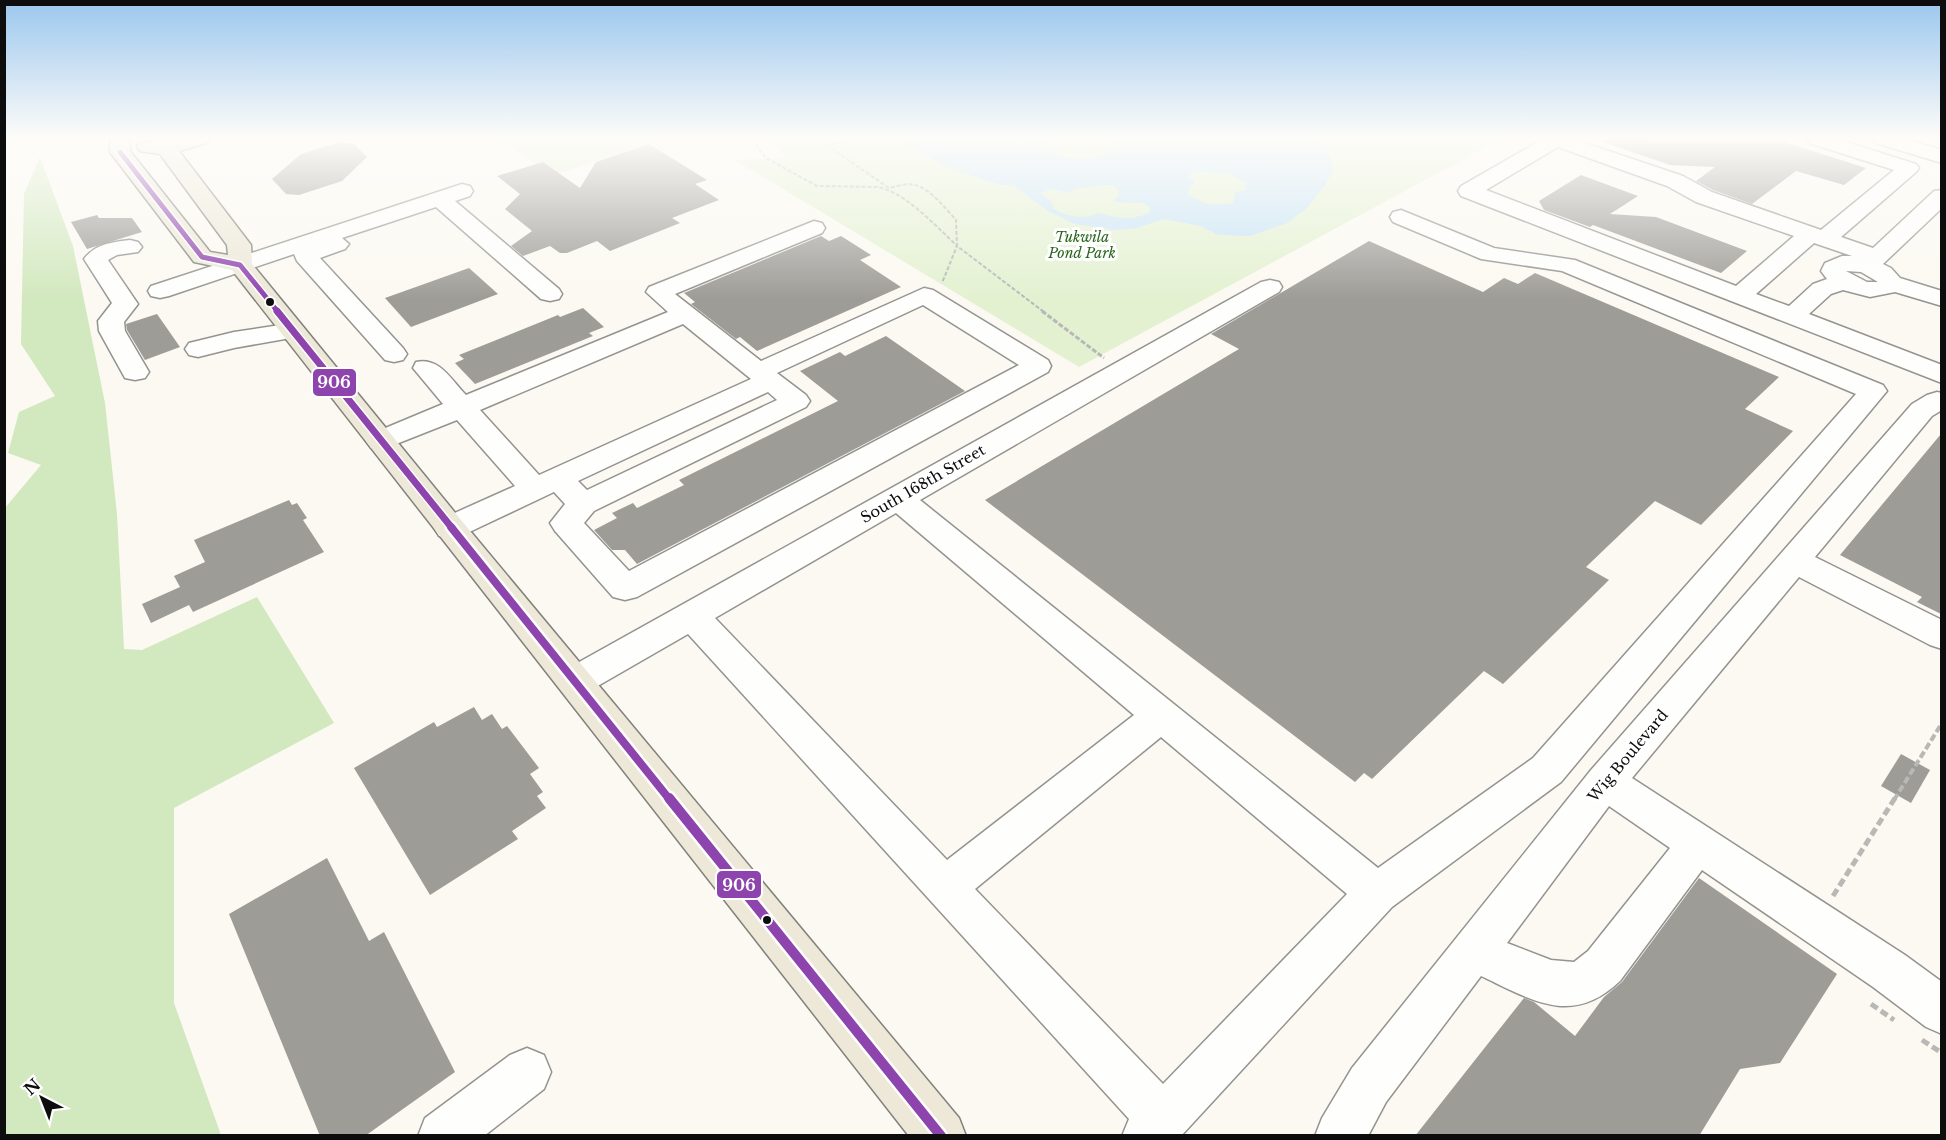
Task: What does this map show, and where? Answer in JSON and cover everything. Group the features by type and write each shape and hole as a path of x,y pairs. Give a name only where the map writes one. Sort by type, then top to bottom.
{"main road":[{"path":"154,192 202,257 240,265"},
{"path":"200,192 239,245 240,265 941,1136"},
{"path":"160,203 177,202 184,211 224,225"}],"street":[{"path":"1472,192 1941,375"},
{"path":"1695,192 1817,236 1872,262 1891,283 1932,296 1941,273"},
{"path":"1739,296 1876,192"},
{"path":"1891,283 1884,289 1857,286 1844,281 1833,271 1836,265 1872,262 1941,196"},
{"path":"160,291 450,199"},
{"path":"450,199 550,294"},
{"path":"394,354 305,256 450,199"},
{"path":"692,615 945,887 1155,1127 1377,893 1546,770 1873,391 1567,266 1489,254 1401,217"},
{"path":"450,528 764,376 924,295 1038,366 625,588 566,523 583,504 795,401 764,376 685,314 658,292 814,228"},
{"path":"130,247 111,250 98,255 96,259 124,304 111,321 112,331 135,372"},
{"path":"1792,317 1822,289 1844,281"},
{"name":"South 168th Street","path":"576,681 1270,287"},
{"path":"381,441 685,314"},
{"path":"198,349 234,339 293,331"},
{"path":"426,368 461,407 546,483 583,504"},
{"name":"Wig Boulevard","path":"1340,1136 1369,1085 1605,782 1922,410 1937,401 1941,402"},
{"path":"898,498 1377,893"},
{"path":"1794,560 1941,636"},
{"path":"945,887 1161,715"},
{"path":"1605,782 1889,971 1941,1011"},
{"path":"1475,951 1534,976 1563,985 1572,986 1586,981 1604,966 1698,843"},
{"path":"443,1136 527,1072"}],"path":[{"path":"894,192 957,246 1121,371"},
{"path":"924,295 941,284 957,246 956,220 927,192"},
{"path":"1816,922 1941,723"}],"green space":[{"path":"53,192 73,246 105,403 117,514 124,649 142,650 257,597 334,723 174,808 174,1003 221,1135 5,1135 5,508 41,465 8,453 19,412 55,396 21,344 24,194"},
{"name":"Tukwila Pond Park","path":"789,192 1403,192 1079,367"}],"water":[{"path":"1022,192 1042,192 1040,193 1051,201 1054,209 1076,217 1098,213 1130,218 1143,215 1151,208 1143,203 1115,202 1119,192 1188,192 1188,195 1208,204 1230,204 1233,202 1235,193 1238,192 1319,192 1306,209 1287,223 1250,236 1216,234 1201,226 1164,219 1137,228 1115,230 1075,224 1048,211"}],"building":[{"path":"284,192 308,192 299,195"},
{"path":"518,192 707,192 719,200 672,218 680,223 610,251 597,241 567,253 560,253 550,246 523,256 511,246 532,231 505,209 520,194"},
{"path":"1553,192 1628,192 1638,196 1610,214 1656,217 1747,251 1721,273 1593,225 1590,227 1544,210 1539,201"},
{"path":"1719,192 1768,192 1752,204"},
{"path":"97,215 99,218 132,218 142,232 87,249 71,222"},
{"path":"821,236 829,241 841,236 871,255 860,260 901,287 757,351 740,337 736,339 691,304 695,302 684,293"},
{"path":"1369,241 1483,292 1504,278 1518,284 1535,273 1779,377 1745,409 1793,431 1701,525 1655,501 1586,567 1609,580 1503,684 1484,671 1372,779 1364,773 1355,782 985,500 1239,349 1211,334"},
{"path":"469,268 498,294 411,327 385,298"},
{"path":"583,308 604,327 589,333 593,336 475,384 455,363 464,359 459,355 558,315 560,317"},
{"path":"157,314 180,347 145,360 127,330 126,324"},
{"path":"886,336 965,391 637,564 625,550 612,550 594,530 617,518 612,513 633,503 637,508 684,485 679,480 838,401 800,371 840,352 845,356"},
{"path":"1941,434 1941,614 1917,602 1922,597 1840,555"},
{"path":"289,500 292,505 297,503 307,518 303,520 324,552 193,612 189,605 151,623 142,604 180,587 174,576 205,562 194,540"},
{"path":"474,707 482,720 492,714 502,729 507,726 539,768 530,774 543,792 537,796 546,808 512,831 518,839 430,895 354,768 434,722 437,727"},
{"path":"1901,754 1930,770 1911,803 1881,786"},
{"path":"327,858 369,941 384,932 455,1072 365,1136 320,1136 229,914"},
{"path":"1699,878 1837,974 1780,1063 1740,1069 1699,1136 1415,1136 1524,998 1534,1002 1575,1036 1604,997 1622,982"}],"transit line":[{"name":"906","path":"151,192 202,257 240,265 941,1136"}]}
